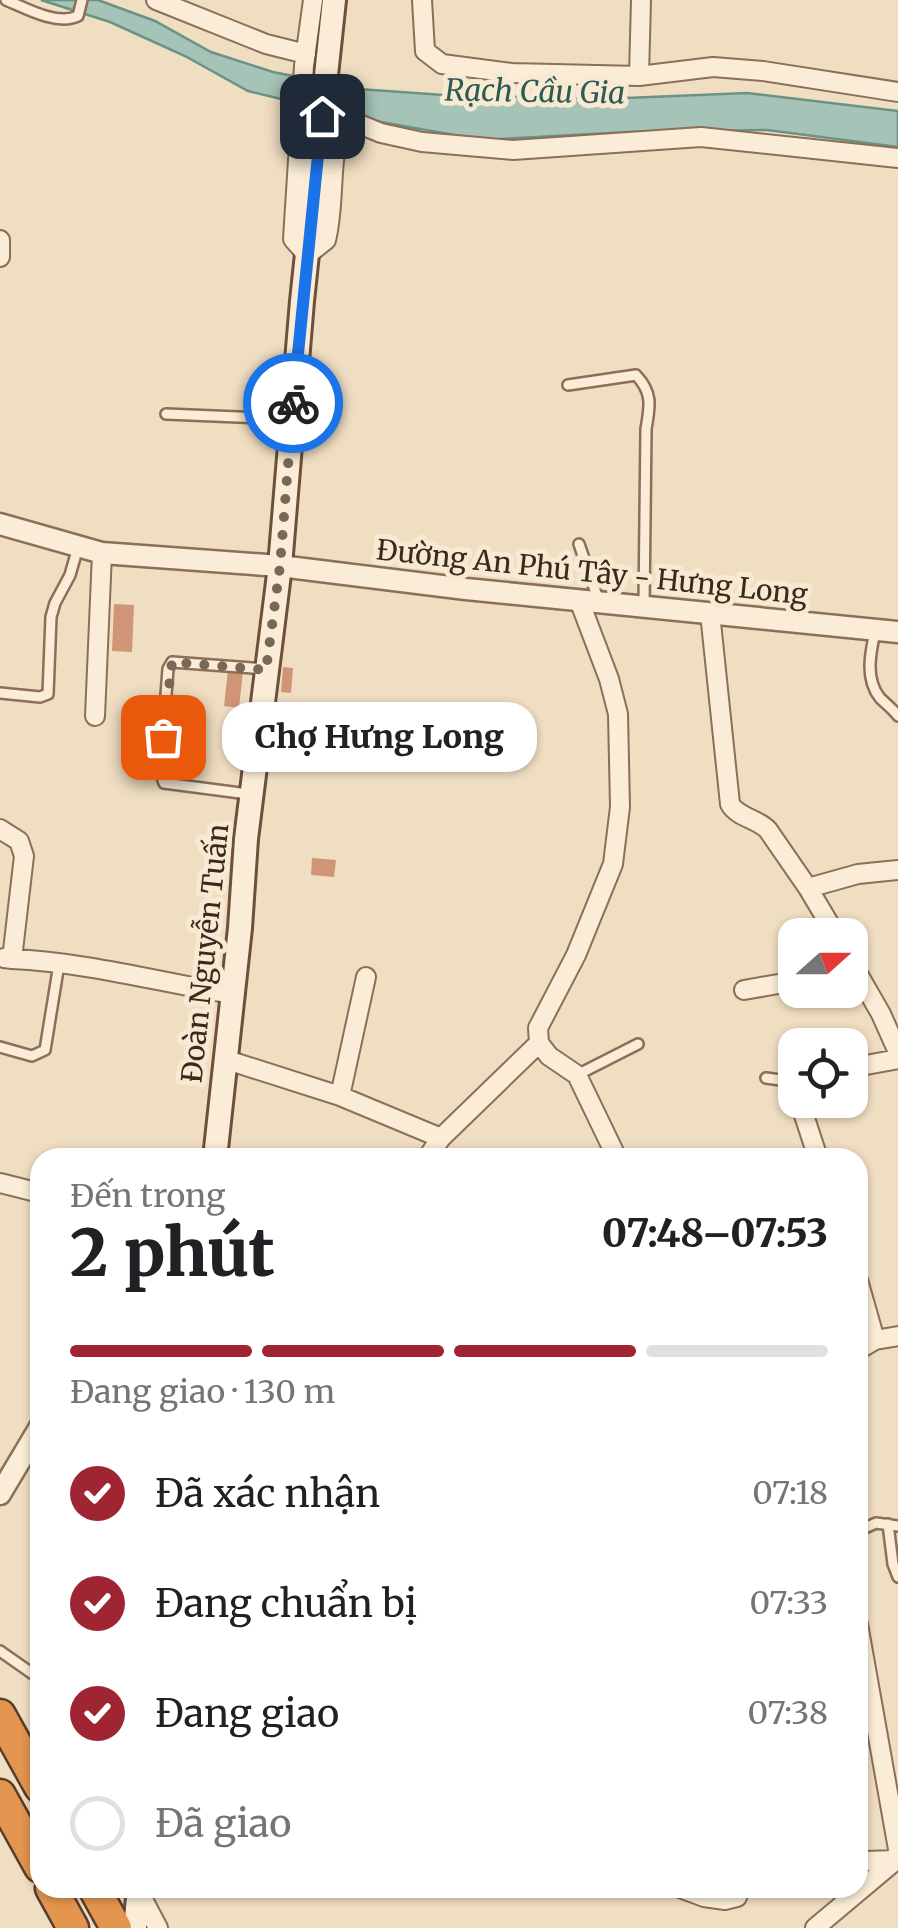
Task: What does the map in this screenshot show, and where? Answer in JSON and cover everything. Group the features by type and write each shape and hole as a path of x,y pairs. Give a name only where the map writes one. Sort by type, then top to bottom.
{"highway":[{"path":"0,1714 30,1769"},
{"path":"0,1795 30,1849"},
{"path":"56,1898 73,1928"},
{"path":"100,1898 116,1928"}],"main road":[{"name":"Đoàn Nguyễn Tuấn","path":"215,1148 251,794 280,566 333,8"},
{"path":"135,1928 138,1898"}],"street":[{"path":"156,0 305,60"},
{"path":"313,0 305,60 294,239 307,255 326,240 340,130 359,124 422,142 512,150 701,137 898,158"},
{"path":"422,0 425,51 442,64 512,73 638,76 713,67 898,92"},
{"path":"638,76 641,0"},
{"path":"0,240 0,257"},
{"name":"Đường An Phú Tây - Hưng Long","path":"0,524 102,553 280,566 898,632"},
{"path":"95,716 102,553"},
{"path":"589,601 618,714 620,807 613,864 576,955 538,1028 539,1043 548,1056 578,1074 612,1148"},
{"path":"710,613 730,804 736,812 762,824 826,918"},
{"path":"0,829 19,841 24,856 6,958 59,961 232,994"},
{"path":"808,888 858,874 898,870"},
{"path":"340,1096 366,977"},
{"path":"744,990 778,984"},
{"path":"868,992 882,1014 898,1056 868,1064"},
{"path":"434,1148 539,1043"},
{"path":"224,1059 340,1096 441,1138"},
{"path":"805,1118 815,1148"},
{"path":"0,1184 30,1191"},
{"path":"868,1315 875,1340"},
{"path":"868,1344 898,1336"},
{"path":"0,1494 30,1444"},
{"path":"868,1683 897,1853"},
{"path":"868,1860 897,1853"},
{"path":"868,1879 897,1853"},
{"path":"143,1898 158,1928"},
{"path":"814,1928 847,1898"}],"lane":[{"path":"6,0 70,20 78,16 82,0"},
{"path":"568,384 636,375 648,387 651,403 646,429 644,605"},
{"path":"166,414 292,419"},
{"path":"579,544 589,601"},
{"path":"0,693 40,697 48,694 54,602 70,575 78,546"},
{"path":"876,630 869,655 871,678 878,695 898,716"},
{"path":"251,794 172,786 162,779 168,668 172,662 266,670"},
{"path":"0,1047 32,1056 44,1050 59,961"},
{"path":"578,1074 638,1044"},
{"path":"766,1078 778,1080"},
{"path":"868,1527 876,1523 893,1525 893,1564 898,1576"},
{"path":"0,1651 30,1672"}],"shaded area":[{"path":"41,0 98,0 155,21 211,52 273,72 358,89 601,99 747,93 898,111 898,147 767,130 482,140 364,119 248,91 185,56 110,22"}],"building":[{"path":"114,604 134,605 132,652 112,651"},
{"path":"283,667 293,668 291,693 281,692"},
{"path":"228,669 243,671 239,708 224,706"},
{"path":"281,704 295,705 292,753 278,752"},
{"path":"351,715 361,716 358,744 348,744"},
{"path":"312,858 336,860 334,877 311,875"}],"way so far":[{"path":"163,737 168,668 172,662 266,670 280,566 293,403"}],"place":[{"name":"Chợ Hưng Long","path":"163,737"}],"route":[{"path":"293,403 322,116"}],"water label":[{"name":"Rạch Cầu Gia","path":"535,91"}]}
